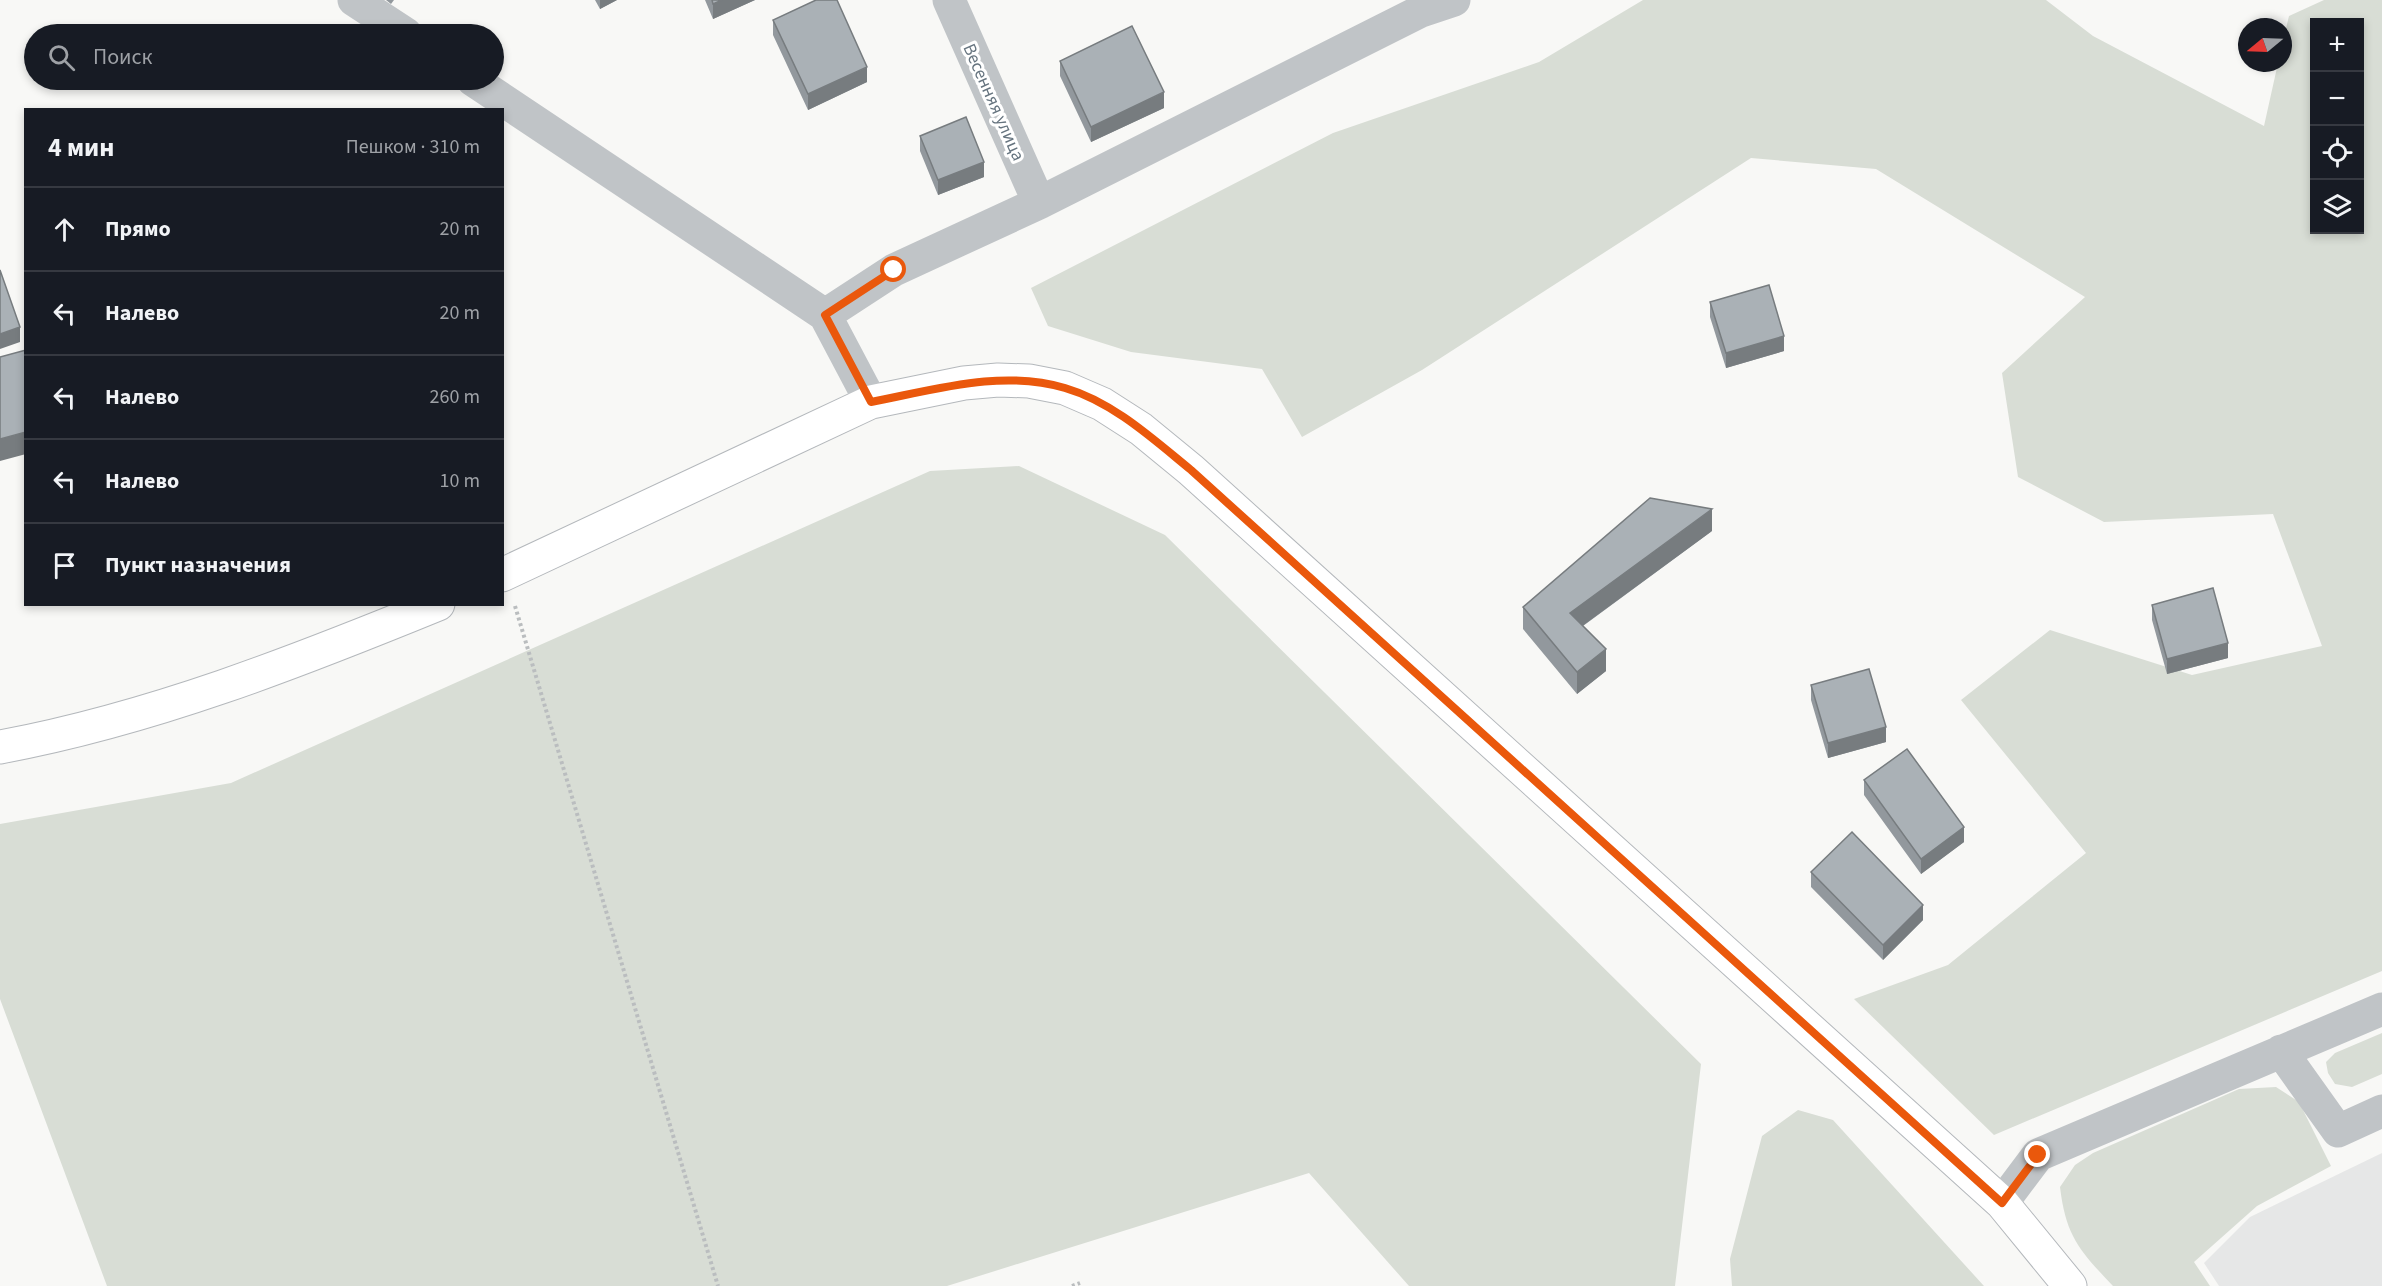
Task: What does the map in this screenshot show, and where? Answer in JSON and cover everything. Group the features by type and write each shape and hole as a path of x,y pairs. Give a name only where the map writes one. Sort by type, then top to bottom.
{"main road":[{"path":"504,574 806,430 871,402 964,383 1029,381 1065,388 1102,404 1141,429 1191,470 2002,1203 2070,1286"},
{"path":"0,747 209,692 433,606"}],"street":[{"path":"354,0 391,24"},
{"name":"Весенняя улица","path":"948,0 1039,203"},
{"path":"825,315 894,270 1039,203 1421,11 1454,0"},
{"path":"488,90 825,315 871,402"},
{"path":"2002,1203 2038,1155 2382,1009"},
{"path":"2281,1051 2338,1131 2382,1111"}],"path":[{"path":"504,574 718,1286"},
{"path":"1072,1286 1080,1283"}],"shaded area":[{"path":"1643,0 2046,0 2093,36 2264,126 2276,72 2292,72 2292,18 2289,18 2289,16 2324,0 2382,0 2382,971 1994,1135 1854,999 1948,965 2086,853 1961,700 2050,630 2192,675 2322,646 2273,514 2104,522 2018,477 2002,373 2085,297 1876,169 1751,158 1422,370 1302,437 1262,369 1131,352 1048,326 1031,288 1333,133 1539,62"},
{"path":"1019,466 1165,535 1701,1064 1675,1286 1409,1286 1309,1173 947,1286 107,1286 0,999 0,824 231,783 930,471"},
{"path":"2382,1033 2382,1074 2352,1087 2335,1084 2328,1073 2326,1062 2335,1053"},
{"path":"2276,1087 2299,1102 2331,1166 2257,1206 2194,1262 2210,1286 2113,1286 2083,1252 2066,1219 2060,1187 2075,1165 2093,1153 2239,1089"},
{"path":"1798,1110 1833,1120 1984,1286 1732,1286 1730,1259 1762,1136"},
{"path":"2382,1153 2382,1286 2219,1286 2204,1263 2250,1217"}],"building":[{"path":"816,0 837,0 867,67 808,94 773,20"},
{"path":"1132,26 1164,92 1091,127 1060,61"},
{"path":"966,117 984,162 938,180 920,136"},
{"path":"0,270 20,327 0,334"},
{"path":"1769,285 1784,336 1726,353 1710,302"},
{"path":"24,351 24,433 0,439 0,357"},
{"path":"1650,498 1712,509 1570,613 1606,649 1577,672 1523,607"},
{"path":"2213,588 2228,643 2167,659 2152,605"},
{"path":"1869,669 1886,727 1828,743 1811,685"},
{"path":"1907,749 1964,827 1921,859 1864,780"},
{"path":"1852,832 1923,905 1883,945 1811,872"}],"route":[{"path":"894,270 825,315 871,402 964,383 998,380 1029,381 1065,388 1102,404 1141,429 1191,470 2002,1203 2038,1155"}]}
